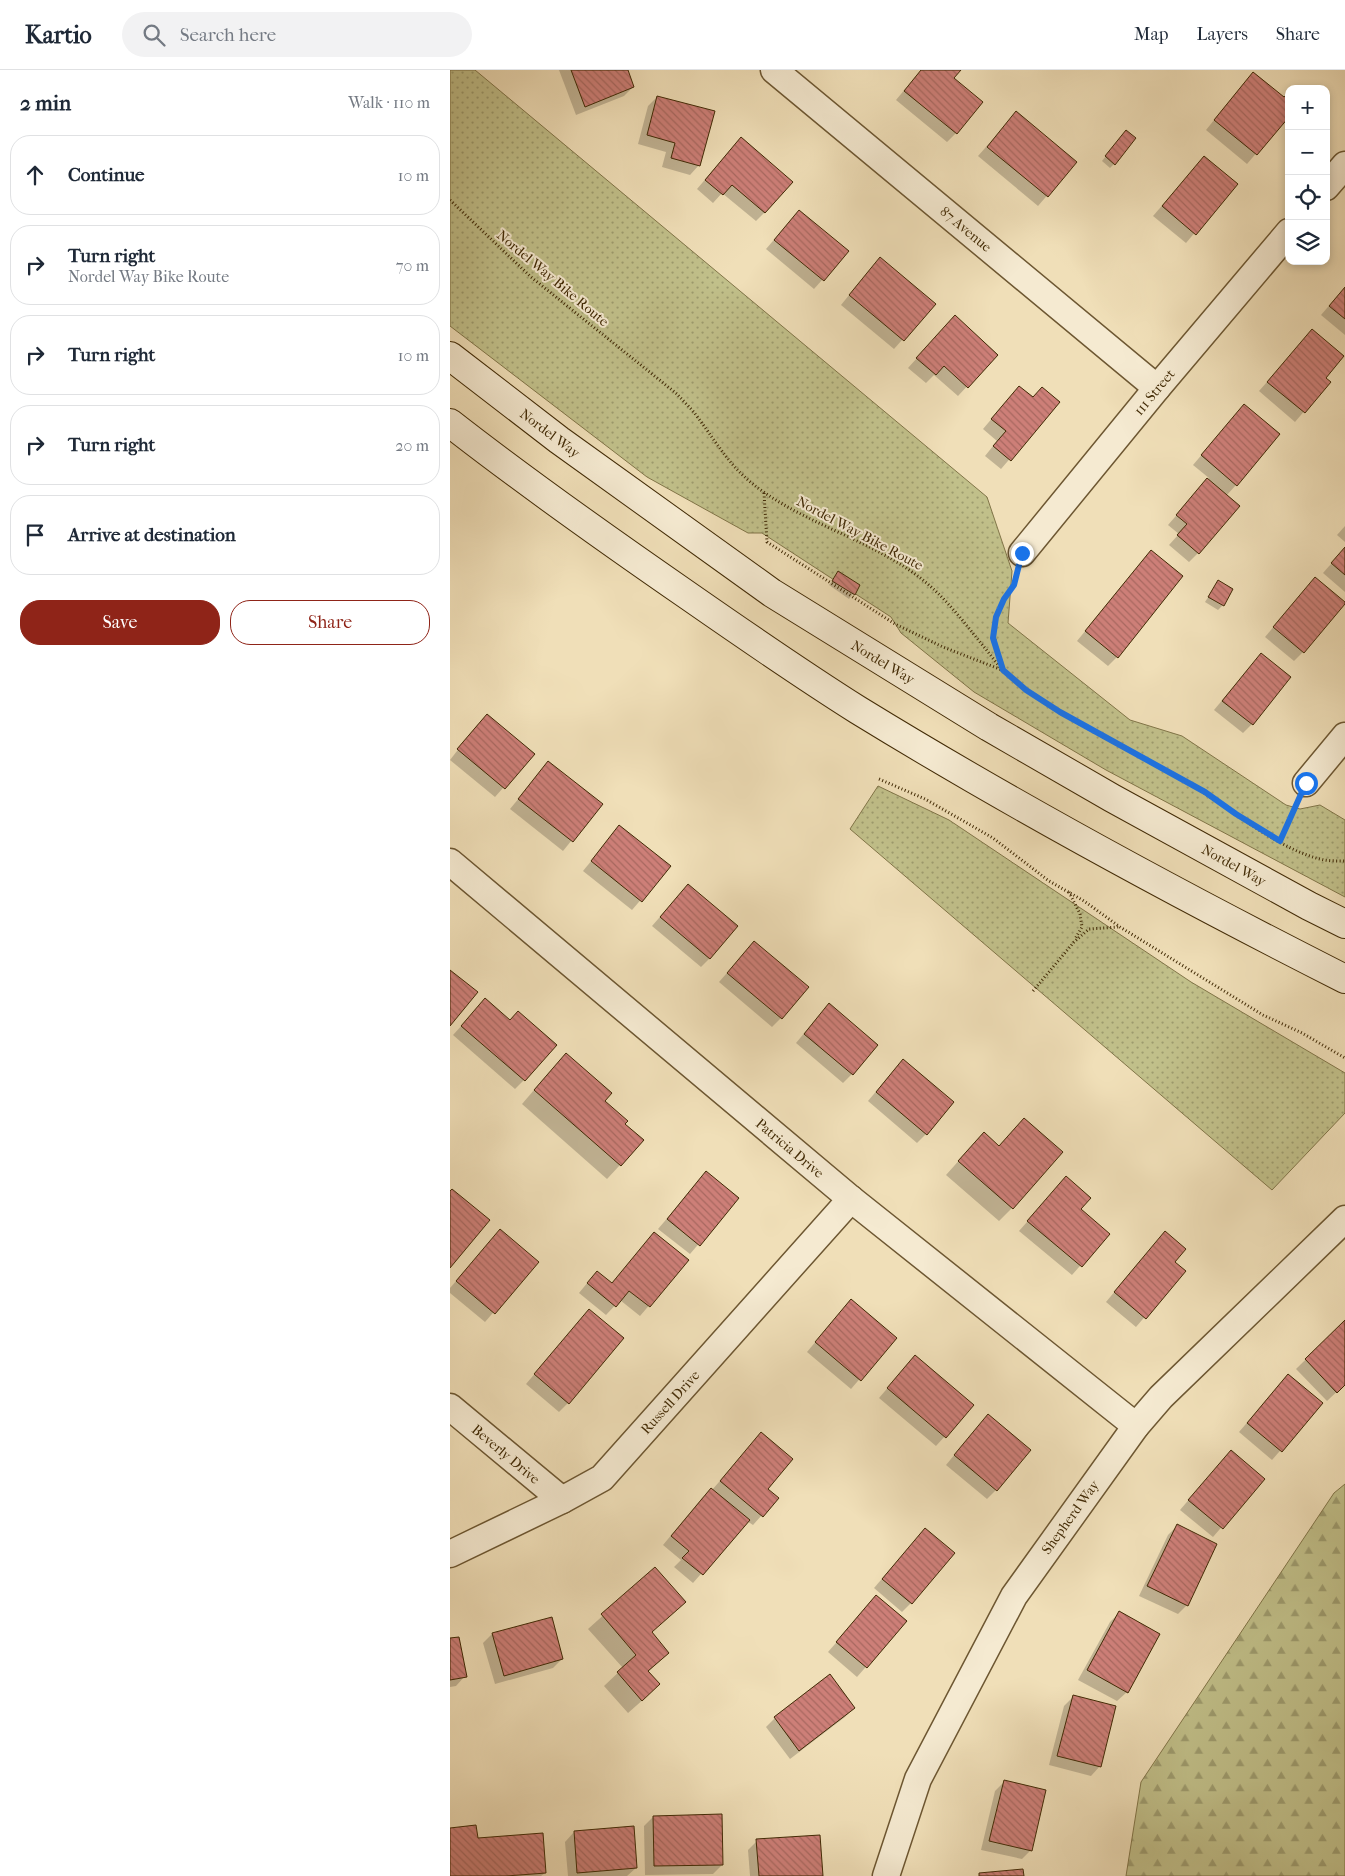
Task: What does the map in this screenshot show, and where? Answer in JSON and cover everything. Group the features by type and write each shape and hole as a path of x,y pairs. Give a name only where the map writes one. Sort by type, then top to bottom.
{"main road":[{"name":"Nordel Way","path":"450,356 559,440 772,593 997,732 1300,902 1345,924"},
{"path":"450,423 524,481 611,543 778,659 856,709 1085,843 1345,979"}],"street":[{"name":"87 Avenue","path":"774,70 1157,388"},
{"path":"1330,183 1345,165"},
{"name":"111 Street","path":"1022,553 1157,388 1285,237"},
{"path":"1306,783 1345,736"},
{"name":"Patricia Drive","path":"450,862 851,1199 1136,1426"},
{"name":"Russell Drive","path":"450,1554 562,1500 602,1478 851,1199"},
{"name":"Shepherd Way","path":"886,1876 918,1779 1014,1596 1136,1426 1161,1397 1345,1219"},
{"name":"Beverly Drive","path":"450,1407 562,1500"}],"path":[{"name":"Nordel Way Bike Route","path":"450,200 531,277 676,394 696,414 728,460 743,476 764,493 800,514 866,546 916,574 956,613 1003,670 1026,690 1060,712 1205,792 1236,814 1300,852 1324,860 1345,861"},
{"path":"764,493 767,542 895,624 943,647 1003,670"},
{"path":"1003,670 993,638 996,617 1004,599 1014,585 1022,553"},
{"path":"879,779 925,799 993,838 1049,881 1069,892 1120,927 1255,1010 1302,1033 1345,1058"},
{"path":"1280,841 1306,783"},
{"path":"1069,892 1080,914 1082,927 1074,942"},
{"path":"1034,991 1074,942 1090,928 1120,927"}],"green space":[{"path":"450,70 475,70 987,497 1012,571 1008,623 1130,720 1182,736 1286,805 1300,809 1320,805 1345,820 1345,897 1106,770 974,692 901,633 891,617 762,533 748,533 647,477 450,326"},
{"path":"878,786 949,820 1191,982 1345,1073 1345,1113 1272,1190 850,829"},
{"path":"1345,1484 1345,1876 1126,1876 1141,1782 1334,1493"}],"building":[{"path":"571,70 628,70 634,87 585,107"},
{"path":"921,70 961,70 954,78 983,102 957,134 904,91"},
{"path":"1253,72 1285,96 1285,122 1257,155 1214,120"},
{"path":"657,96 715,111 700,166 671,158 675,143 647,135"},
{"path":"1016,111 1077,162 1048,197 987,147"},
{"path":"1126,130 1136,138 1115,165 1105,156"},
{"path":"741,137 793,182 765,213 732,185 723,195 705,180"},
{"path":"1204,156 1238,184 1196,235 1162,206"},
{"path":"799,210 849,251 824,281 774,240"},
{"path":"880,257 936,304 904,341 849,295"},
{"path":"1345,287 1345,319 1329,306"},
{"path":"955,315 998,355 968,388 944,366 936,375 916,358"},
{"path":"1312,329 1344,356 1326,378 1331,382 1305,413 1267,382"},
{"path":"1019,386 1033,397 1042,387 1060,402 1011,461 993,446 1006,431 991,419"},
{"path":"1244,404 1280,434 1237,486 1201,455"},
{"path":"1207,478 1240,506 1199,554 1177,535 1187,524 1176,515"},
{"path":"1345,547 1345,575 1331,563"},
{"path":"1151,550 1183,576 1118,658 1085,631"},
{"path":"838,571 860,585 855,595 832,581"},
{"path":"1315,577 1345,604 1304,653 1273,627"},
{"path":"1218,580 1233,589 1224,606 1208,597"},
{"path":"1261,653 1291,677 1253,725 1222,701"},
{"path":"487,714 535,754 505,789 457,749"},
{"path":"548,761 603,804 573,842 518,799"},
{"path":"619,825 671,866 642,902 591,861"},
{"path":"688,884 738,926 710,959 660,917"},
{"path":"754,941 809,987 782,1019 727,973"},
{"path":"450,970 478,992 450,1026"},
{"path":"485,998 510,1020 518,1011 557,1045 525,1081 461,1026"},
{"path":"829,1003 878,1045 853,1075 804,1034"},
{"path":"566,1053 612,1093 605,1101 628,1121 625,1124 644,1140 621,1166 534,1090"},
{"path":"903,1059 954,1102 927,1135 876,1092"},
{"path":"1024,1118 1063,1152 1013,1209 958,1161 984,1132 999,1146"},
{"path":"706,1171 739,1198 700,1246 667,1219"},
{"path":"1066,1176 1091,1198 1081,1209 1110,1234 1082,1267 1027,1221"},
{"path":"452,1189 490,1220 450,1268 450,1191"},
{"path":"500,1229 539,1262 495,1314 456,1281"},
{"path":"1165,1231 1186,1249 1175,1262 1186,1271 1146,1319 1114,1292"},
{"path":"654,1232 689,1260 650,1307 629,1291 616,1307 587,1283 597,1271 612,1283"},
{"path":"851,1299 897,1338 861,1381 815,1342"},
{"path":"589,1309 624,1338 569,1404 534,1374"},
{"path":"1345,1320 1345,1385 1337,1393 1305,1359"},
{"path":"915,1355 974,1405 946,1438 887,1388"},
{"path":"1288,1374 1323,1403 1282,1452 1247,1423"},
{"path":"988,1414 1031,1450 997,1491 954,1455"},
{"path":"761,1432 793,1459 768,1489 779,1498 763,1517 720,1481"},
{"path":"1231,1450 1265,1479 1223,1529 1188,1500"},
{"path":"711,1488 750,1520 703,1575 682,1558 689,1551 671,1536"},
{"path":"1177,1524 1217,1544 1188,1606 1147,1586"},
{"path":"925,1528 955,1553 912,1604 882,1579"},
{"path":"655,1567 686,1602 652,1632 669,1653 648,1671 660,1684 642,1701 617,1672 636,1655 601,1614"},
{"path":"876,1595 907,1621 867,1668 836,1642"},
{"path":"1119,1611 1160,1634 1128,1693 1087,1670"},
{"path":"552,1617 563,1659 504,1676 492,1633"},
{"path":"459,1637 467,1677 450,1680 450,1638"},
{"path":"830,1674 855,1708 799,1751 774,1717"},
{"path":"1073,1695 1116,1706 1101,1767 1057,1756"},
{"path":"1004,1780 1046,1790 1032,1851 989,1841"},
{"path":"722,1814 723,1865 654,1866 653,1816"},
{"path":"476,1825 478,1838 543,1833 546,1873 506,1876 450,1876 450,1828"},
{"path":"634,1826 637,1868 577,1873 574,1831"},
{"path":"820,1835 823,1876 759,1876 756,1839"},
{"path":"1023,1869 1024,1876 979,1876 979,1873"}],"route":[{"path":"1022,553 1014,585 1004,599 996,617 993,638 1003,670 1026,690 1060,712 1205,792 1280,841 1306,783"}]}
